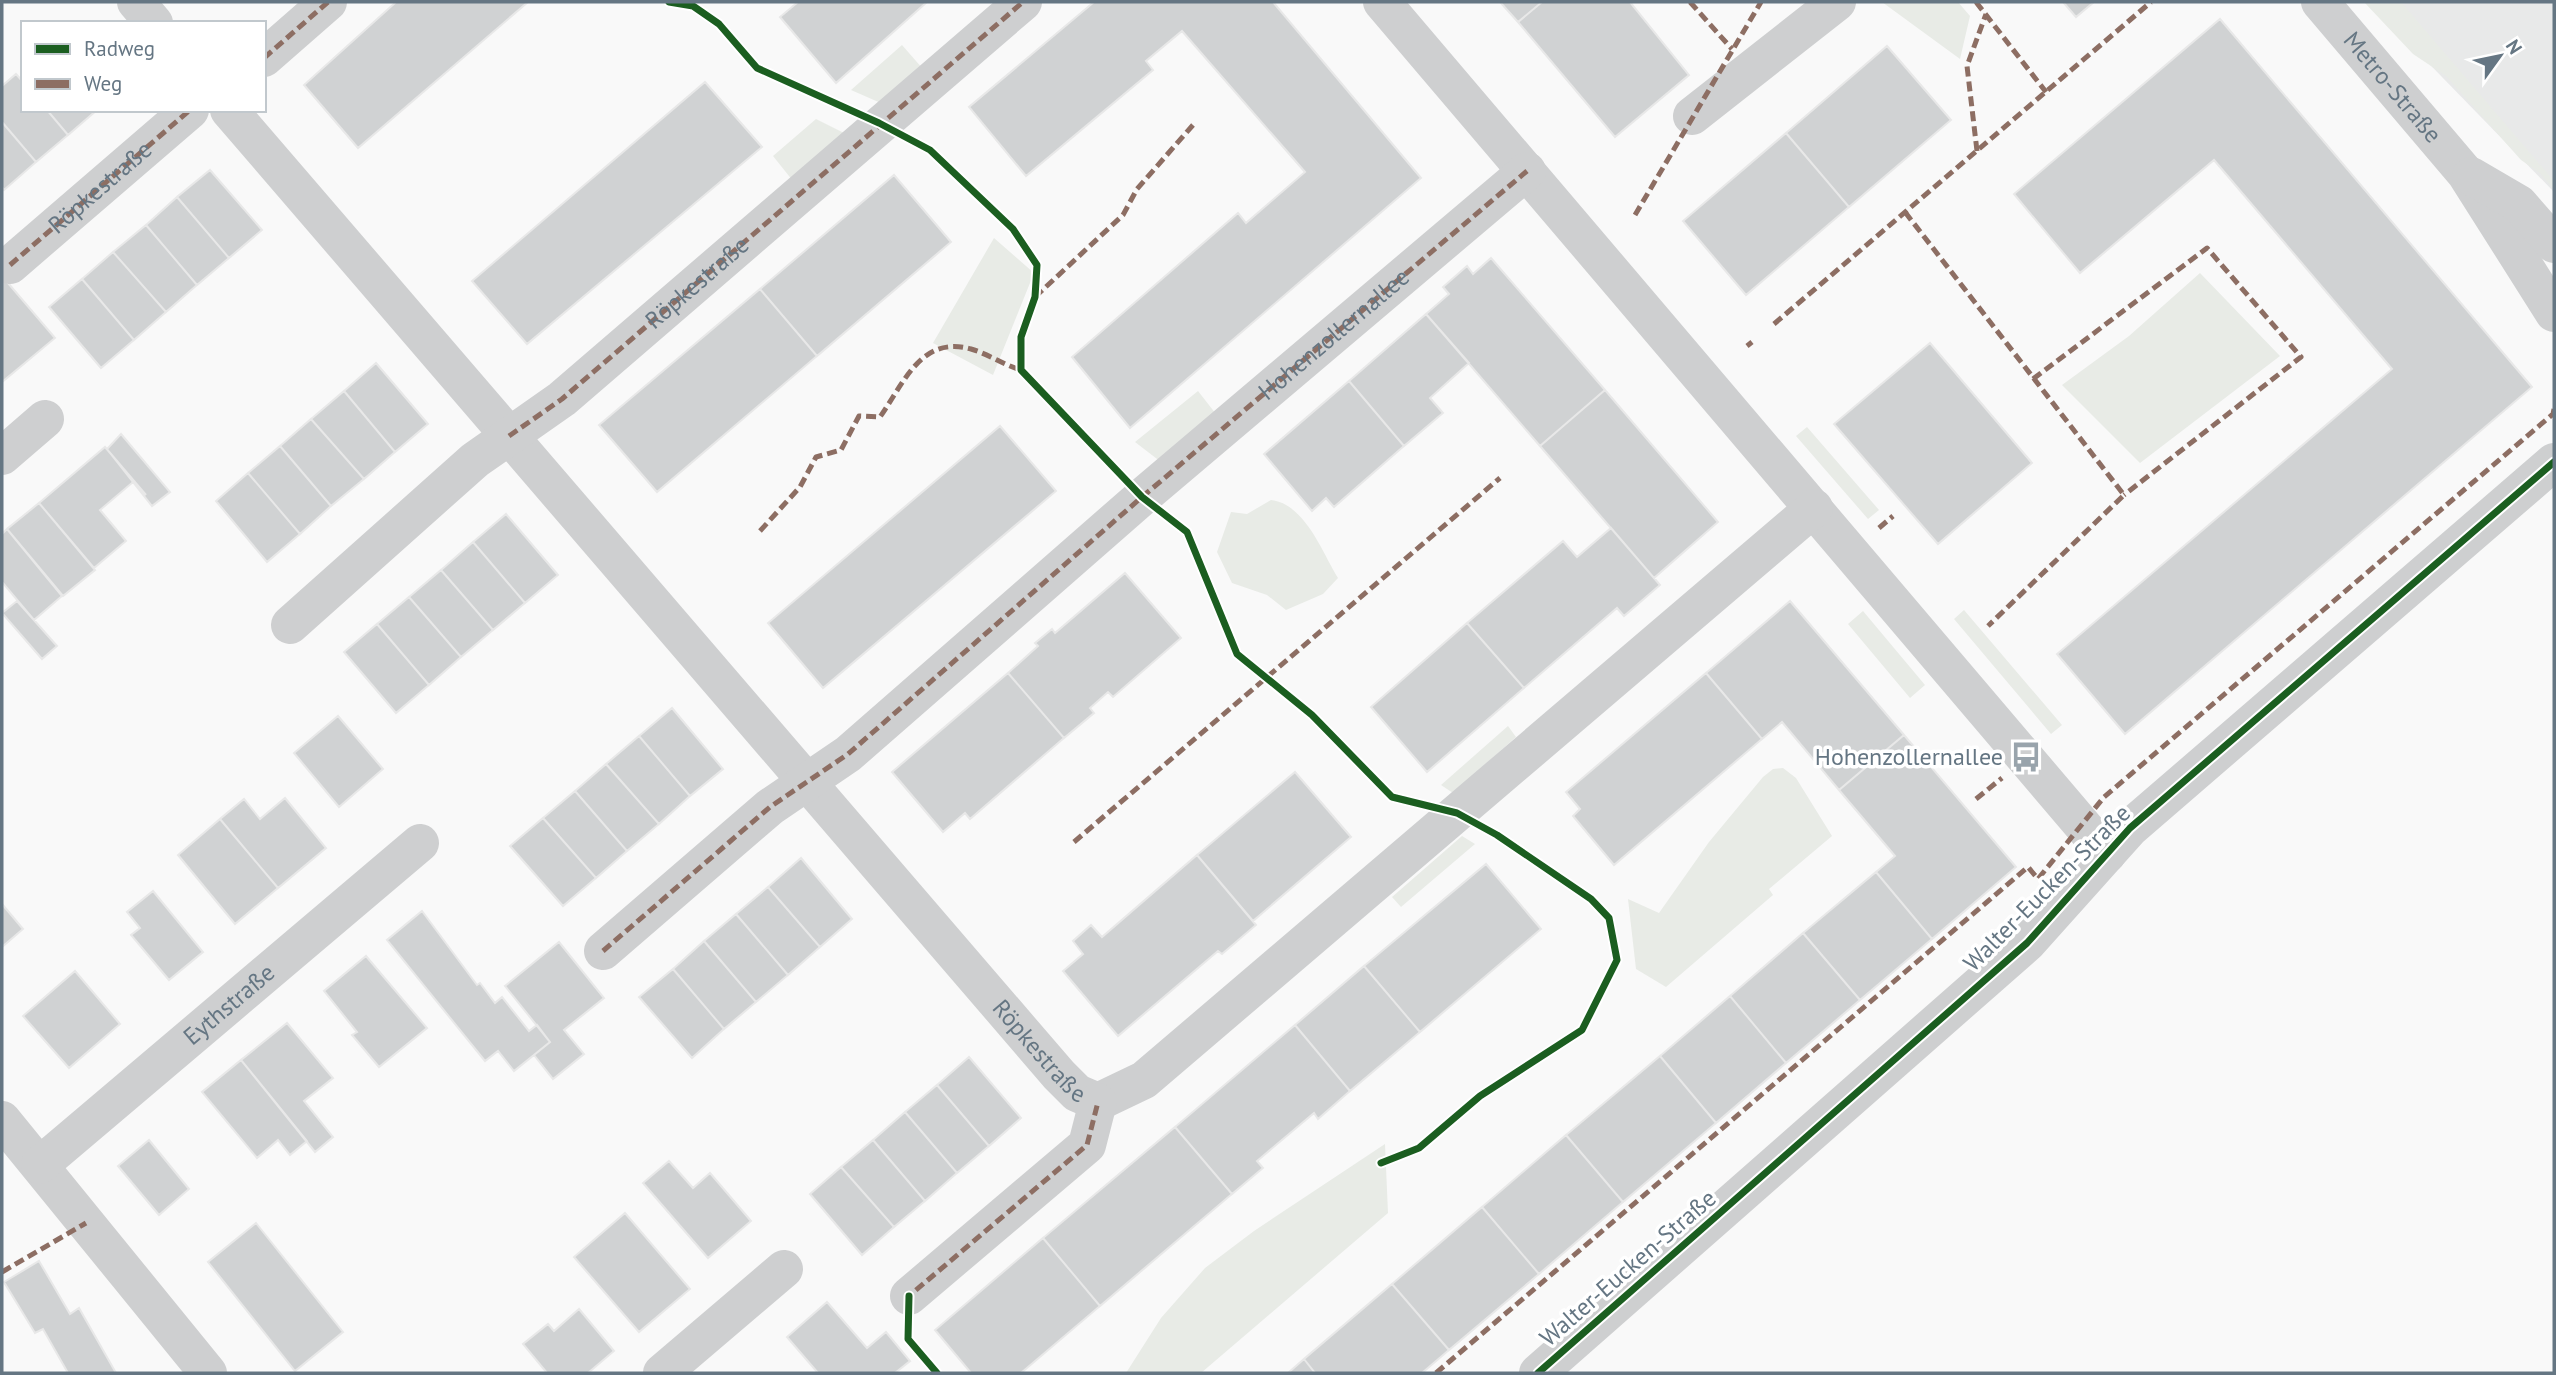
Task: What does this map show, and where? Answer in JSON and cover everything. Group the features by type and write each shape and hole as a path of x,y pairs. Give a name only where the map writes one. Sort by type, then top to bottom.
{"street":[{"path":"136,2 152,21"},
{"path":"266,56 328,2"},
{"name":"Röpkestraße","path":"290,625 475,460 562,399 1023,2"},
{"path":"1382,2 2107,853"},
{"path":"1692,116 1837,2"},
{"name":"Metro-Straße","path":"2320,2 2466,174 2554,313"},
{"name":"Röpkestraße","path":"10,265 188,112"},
{"name":"Röpkestraße","path":"231,112 1059,1075 1077,1093 1098,1102 1087,1145 909,1296"},
{"name":"Hohenzollernallee","path":"806,782 848,754 1142,497 1527,171"},
{"name":"Metro-Straße","path":"2466,174 2519,204 2554,244"},
{"path":"2,456 44,419"},
{"name":"Walter-Eucken-Straße","path":"1538,1373 2027,943 2130,828 2554,462"},
{"path":"1098,1102 1144,1080 1814,508"},
{"path":"603,951 770,807 806,782"},
{"name":"Eythstraße","path":"40,1165 420,843"},
{"path":"2,1120 208,1373"},
{"path":"662,1373 784,1269"}],"shaded area":[{"path":"1882,2 1958,2 1970,16 1960,59"},
{"path":"2364,2 2401,2 2554,181 2554,190 2540,173 2521,160 2446,76 2413,54"},
{"path":"2369,2 2554,2 2554,192"},
{"path":"902,45 923,69 883,104 851,90"},
{"path":"816,119 848,135 793,181 773,156"},
{"path":"994,238 1034,273 993,375 933,343"},
{"path":"2200,273 2280,356 2140,463 2062,385 2129,336"},
{"path":"1198,391 1216,414 1161,462 1135,442"},
{"path":"1807,427 1879,510 1868,519 1796,436"},
{"path":"1271,500 1283,503 1303,520 1338,578 1323,594 1286,610 1267,595 1232,583 1217,552 1231,512 1247,514"},
{"path":"1964,610 2062,725 2051,734 1954,619"},
{"path":"1863,611 1925,685 1910,698 1848,624"},
{"path":"1508,726 1516,737 1453,793 1441,785"},
{"path":"1783,768 1796,778 1832,836 1769,889 1773,895 1666,987 1636,969 1628,899 1659,913 1709,842 1763,777 1773,769"},
{"path":"1462,836 1475,844 1401,907 1392,897"},
{"path":"1385,1144 1388,1213 1201,1373 1126,1373 1161,1318 1205,1268 1254,1231"}],"building":[{"path":"396,2 528,2 358,148 304,85"},
{"path":"798,2 927,2 836,83 780,17"},
{"path":"1094,2 1273,2 1421,178 1130,428 1072,357 1238,213 1246,223 1305,172 1182,31 1146,61 1153,70 1026,176 969,107"},
{"path":"1500,2 1542,2 1518,22"},
{"path":"1542,2 1630,2 1689,75 1615,137 1518,22"},
{"path":"2063,2 2094,2 2076,17"},
{"path":"2220,19 2532,387 2125,734 2057,654 2392,369 2214,160 2080,273 2014,194"},
{"path":"1887,46 1951,120 1849,207 1786,133"},
{"path":"16,74 21,80 21,112 49,112 68,135 36,162 2,122 2,86"},
{"path":"705,82 762,147 527,344 472,281"},
{"path":"49,112 95,112 68,135"},
{"path":"2,122 36,162 4,190 2,187"},
{"path":"1786,133 1849,207 1746,295 1683,221"},
{"path":"210,170 262,230 229,258 177,197"},
{"path":"894,175 951,242 817,356 760,289"},
{"path":"177,197 229,258 197,285 146,225"},
{"path":"146,225 197,285 166,312 113,252"},
{"path":"113,252 166,312 134,340 82,279"},
{"path":"1491,258 1605,390 1540,446 1426,314 1449,294 1443,287 1467,266 1473,274"},
{"path":"2,276 55,338 2,382"},
{"path":"82,279 134,340 101,368 49,307"},
{"path":"760,289 817,356 657,492 599,425"},
{"path":"1426,314 1469,363 1430,398 1443,413 1404,446 1349,381"},
{"path":"1930,343 2032,463 1938,544 1834,424"},
{"path":"376,363 428,424 395,452 344,391"},
{"path":"1349,381 1404,446 1334,507 1326,498 1312,511 1264,454"},
{"path":"1605,390 1718,522 1654,578 1540,446"},
{"path":"344,391 395,452 364,479 311,419"},
{"path":"311,419 364,479 331,506 280,446"},
{"path":"1000,426 1056,491 823,688 768,623"},
{"path":"121,434 170,492 152,506 107,449"},
{"path":"280,446 331,506 300,534 248,473"},
{"path":"105,447 146,495 133,482 100,510 126,541 94,568 39,503"},
{"path":"248,473 300,534 267,562 216,501"},
{"path":"39,503 95,570 63,596 7,529"},
{"path":"506,514 558,575 525,603 473,542"},
{"path":"1611,528 1660,585 1624,616 1617,608 1524,688 1467,623 1563,541 1577,557"},
{"path":"7,529 62,596 34,620 2,582 2,534"},
{"path":"473,542 525,603 493,630 441,570"},
{"path":"441,570 493,630 461,657 409,597"},
{"path":"1125,573 1181,638 1113,697 1108,692 1090,708 1094,713 1064,738 1008,673 1038,646 1035,643 1052,629 1055,633"},
{"path":"409,597 461,657 429,685 377,624"},
{"path":"17,601 57,646 42,659 2,613"},
{"path":"1790,601 1904,735 1839,790 1782,722 1762,739 1706,673"},
{"path":"1467,623 1524,688 1427,772 1371,707"},
{"path":"377,624 429,685 396,713 344,652"},
{"path":"1008,673 1064,738 970,819 965,813 943,832 892,772"},
{"path":"1706,673 1762,739 1614,865 1573,816 1580,809 1566,792"},
{"path":"672,708 723,769 690,796 639,736"},
{"path":"338,716 383,769 339,807 294,753"},
{"path":"1904,735 2016,867 1932,939 1876,872 1895,856 1839,790"},
{"path":"639,736 690,796 659,824 606,764"},
{"path":"606,764 659,824 627,851 575,791"},
{"path":"1295,772 1351,837 1253,921 1197,855"},
{"path":"575,791 627,851 596,878 543,818"},
{"path":"285,798 326,848 278,888 220,819 244,799 260,819"},
{"path":"543,818 596,878 563,906 510,846"},
{"path":"220,819 278,888 235,924 178,855"},
{"path":"1197,855 1256,925 1222,954 1218,951 1118,1036 1063,971 1083,954 1073,941 1091,925 1102,937"},
{"path":"801,858 852,919 820,947 768,887"},
{"path":"1486,864 1541,929 1420,1032 1364,966"},
{"path":"1876,872 1932,939 1860,1000 1803,933"},
{"path":"768,887 820,947 788,975 736,914"},
{"path":"153,891 203,952 169,980 131,935 140,928 127,912"},
{"path":"2,904 23,929 2,947"},
{"path":"422,911 477,985 480,983 495,1003 502,997 529,1031 537,1025 550,1042 514,1071 498,1051 485,1061 387,940"},
{"path":"736,914 788,975 756,1002 704,941"},
{"path":"1803,933 1860,1000 1786,1063 1730,996"},
{"path":"704,941 756,1002 724,1029 673,969"},
{"path":"559,942 604,998 564,1030 584,1054 553,1079 534,1055 550,1042 505,986"},
{"path":"366,956 427,1028 379,1067 352,1035 357,1032 324,991"},
{"path":"1364,966 1420,1032 1350,1091 1295,1025"},
{"path":"673,969 724,1029 692,1058 639,997"},
{"path":"75,971 120,1024 69,1068 23,1016"},
{"path":"1730,996 1786,1063 1716,1123 1660,1056"},
{"path":"287,1023 333,1078 304,1101 333,1137 315,1152 241,1060"},
{"path":"1295,1025 1350,1091 1318,1119 1314,1113 1257,1161 1263,1168 1232,1194 1175,1127"},
{"path":"1660,1056 1716,1123 1623,1202 1566,1135"},
{"path":"969,1057 1021,1118 989,1146 937,1085"},
{"path":"241,1060 307,1141 290,1155 278,1140 257,1158 202,1092"},
{"path":"937,1085 989,1146 957,1173 905,1112"},
{"path":"905,1112 957,1173 925,1201 873,1140"},
{"path":"1175,1127 1232,1194 1100,1306 1043,1238"},
{"path":"1566,1135 1623,1202 1539,1274 1482,1207"},
{"path":"149,1140 189,1189 159,1215 118,1166"},
{"path":"873,1140 925,1201 894,1227 841,1167"},
{"path":"669,1161 693,1188 710,1173 751,1221 708,1258 643,1183"},
{"path":"841,1167 894,1227 862,1255 810,1194"},
{"path":"1482,1207 1539,1274 1449,1350 1392,1284"},
{"path":"625,1213 690,1289 639,1332 574,1257"},
{"path":"256,1223 343,1332 295,1371 208,1262"},
{"path":"1043,1238 1100,1306 1021,1373 971,1373 935,1330"},
{"path":"39,1261 70,1314 79,1308 116,1373 68,1373 43,1329 35,1333 4,1282"},
{"path":"1392,1284 1449,1350 1422,1373 1315,1373 1304,1359"},
{"path":"827,1302 867,1348 886,1332 910,1361 895,1373 818,1373 787,1337"},
{"path":"579,1309 614,1351 588,1373 547,1373 523,1344 548,1324 554,1331"},
{"path":"1304,1359 1315,1373 1288,1373"}],"marked path":[{"path":"266,56 328,2"},
{"path":"509,436 562,399 1023,2"},
{"path":"1690,2 1732,49"},
{"path":"1635,215 1761,2"},
{"path":"1976,2 2046,92"},
{"path":"1774,324 2151,2"},
{"path":"1977,151 1967,66 1986,14"},
{"path":"10,265 188,112"},
{"path":"1035,297 1123,215 1137,189 1193,125"},
{"path":"603,951 770,807 848,754 1142,497 1527,171"},
{"path":"1905,212 2124,495 1988,626"},
{"path":"2033,379 2207,248 2301,357 2124,495"},
{"path":"1747,346 1752,342"},
{"path":"760,531 800,487 816,457 841,450 859,416 880,417 906,377 927,355 939,349 971,349 1021,370"},
{"path":"1436,1373 2028,867 2038,879 2104,797 2553,414 2554,409"},
{"path":"1074,842 1500,478"},
{"path":"1879,528 1893,516"},
{"path":"1976,799 2002,778"},
{"path":"909,1302 909,1296 1087,1145 1098,1102"},
{"path":"2,1272 86,1223"}],"cycle path":[{"path":"669,2 693,6 719,24 757,68 879,123 930,150 1013,229 1037,265 1035,297 1021,337 1021,370 1142,497 1187,532 1237,654 1312,715 1392,797 1457,813 1497,835 1591,899 1609,918 1617,960 1582,1030 1480,1096 1419,1148 1381,1163"},
{"path":"1538,1373 2027,943 2130,828 2554,462"},
{"path":"909,1296 908,1339 937,1373"}],"place":[{"name":"Hohenzollernallee","path":"2026,757"}]}
